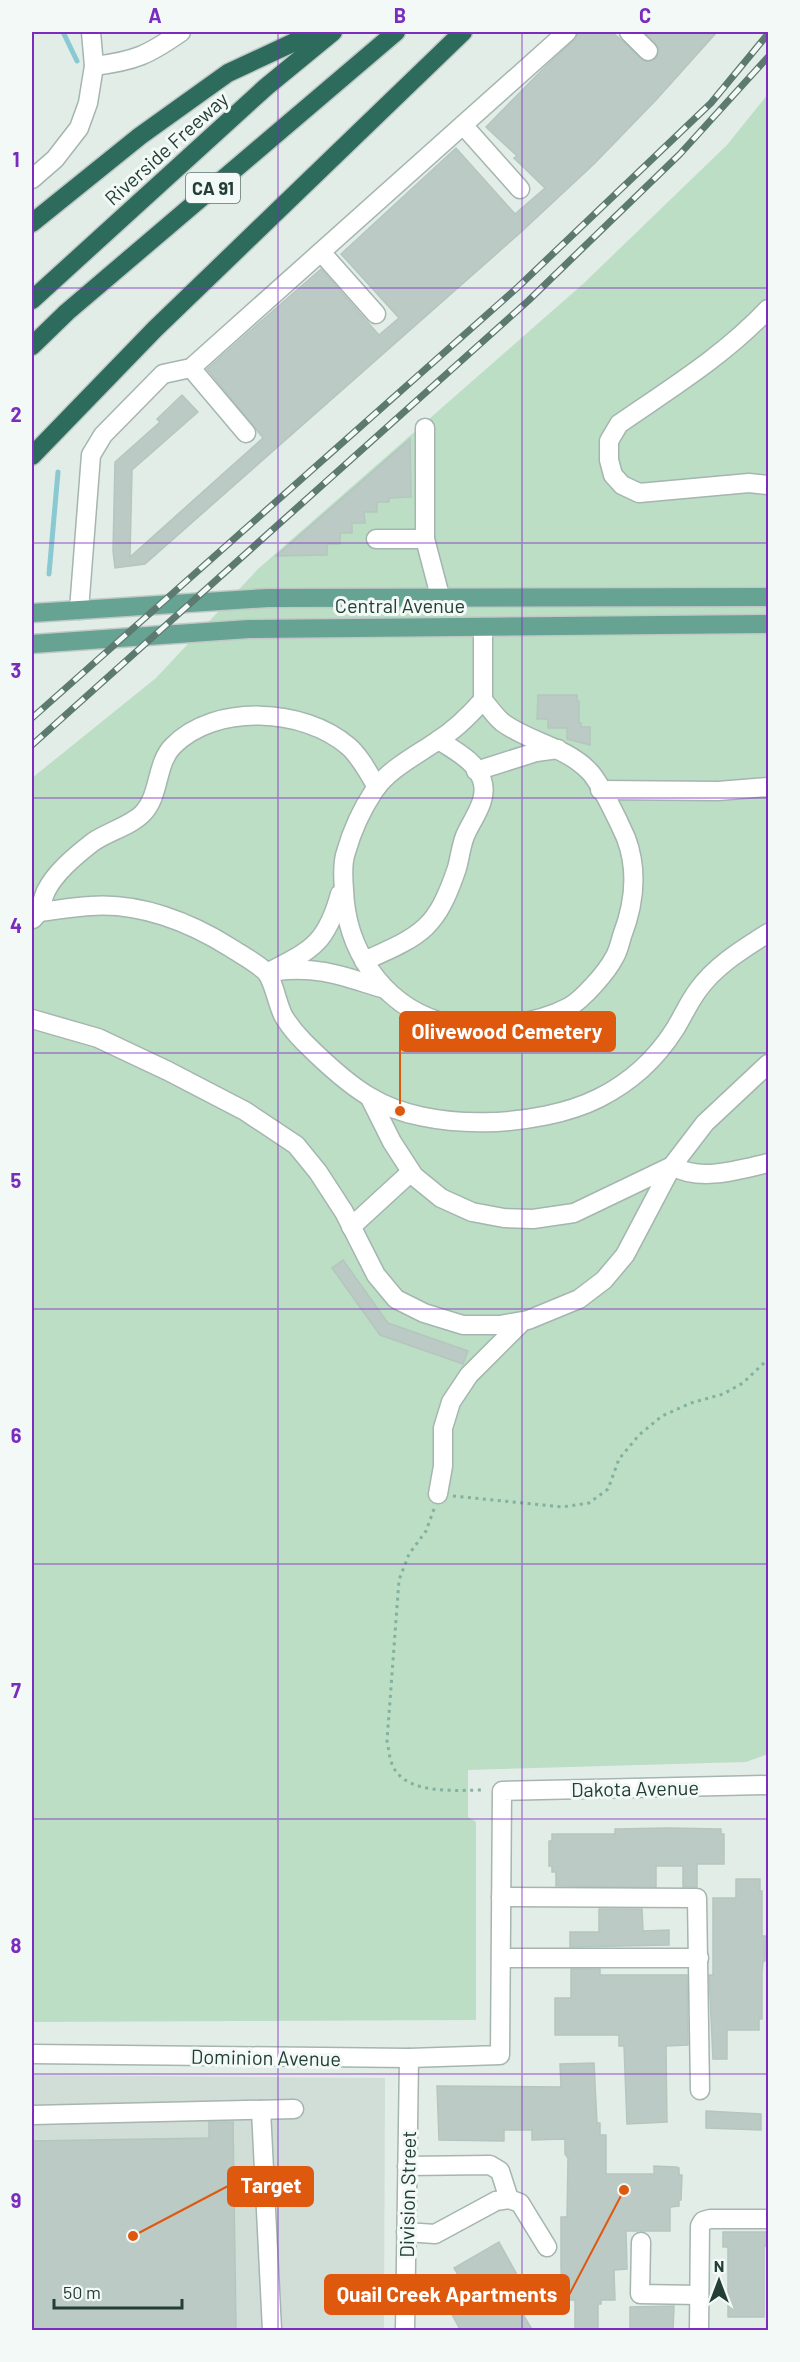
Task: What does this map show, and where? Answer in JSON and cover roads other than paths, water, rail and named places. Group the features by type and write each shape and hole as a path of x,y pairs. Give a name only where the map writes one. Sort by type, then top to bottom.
{"highway":[{"path":"32,223 140,136 228,73 316,32"},
{"name":"Riverside Freeway","path":"32,300 266,87 333,32"},
{"name":"CA 91","path":"32,346 67,312 396,32"},
{"path":"32,456 155,329 463,32"}],"main road":[{"name":"Central Avenue","path":"32,613 268,598 768,597"},
{"name":"Central Avenue","path":"32,644 249,628 768,624"}],"street":[{"path":"32,179 55,159 80,128 88,103 94,66 91,32"},
{"path":"94,66 127,62 155,51 181,32"},
{"path":"79,610 91,455 103,435 163,374 191,368 567,32"},
{"path":"629,32 648,51"},
{"path":"463,125 520,189"},
{"path":"321,252 376,314"},
{"path":"768,309 746,333 619,424 609,441 609,460 613,475 622,485 639,493 749,483 768,485"},
{"path":"191,368 246,433"},
{"path":"425,428 425,539 440,596"},
{"path":"376,539 425,539"},
{"path":"483,627 483,700 467,719 408,759 377,787 357,822 345,854 344,909 364,961 385,990 409,1008 438,1022 471,1026 501,1026 534,1020 570,1006 592,985 614,958 633,898 633,867 626,839 590,771 558,749 525,736 501,721 483,700"},
{"path":"36,916 46,890 64,867 93,842 143,814 153,798 170,748 190,731 219,719 287,718 316,726 351,748 377,787"},
{"path":"364,961 419,934 434,919 448,895 464,837 484,796 482,780 467,759 439,740"},
{"path":"476,771 536,752 558,749"},
{"path":"600,790 718,791 768,787"},
{"path":"267,973 315,946 327,931 343,881"},
{"path":"36,916 91,905 130,908 177,920 208,934 267,973 284,1017 303,1041 370,1098 399,1110 433,1119 468,1122 505,1121 567,1110 598,1098 624,1083 650,1062 674,1030 699,989 727,961 768,933"},
{"path":"267,973 297,969 322,970 385,990"},
{"path":"32,1019 98,1038 244,1111 296,1145 318,1172 344,1212 376,1275 396,1299 424,1313 463,1325 500,1326 522,1322 579,1299 604,1280 625,1255 672,1166 705,1123 768,1064"},
{"path":"370,1098 392,1142 411,1172 441,1198 472,1212 504,1218 533,1219 574,1213 672,1166"},
{"path":"672,1166 695,1174 722,1173 768,1163"},
{"path":"351,1227 411,1172"},
{"path":"438,1494 443,1466 443,1428 451,1402 469,1376 522,1322"},
{"name":"Dakota Avenue","path":"501,1897 502,1791 768,1785"},
{"path":"699,1958 501,1958 501,1897 697,1898 699,1958 700,2090"},
{"name":"Dominion Avenue","path":"32,2054 408,2058 501,2055 501,1958"},
{"name":"Division Street","path":"405,2331 408,2058"},
{"path":"32,2115 294,2109"},
{"path":"261,2110 272,2331"},
{"path":"407,2166 490,2165 500,2171 509,2199"},
{"path":"406,2232 435,2234 496,2201 509,2199 520,2203 547,2247"},
{"path":"699,2331 700,2226 703,2221 710,2218 768,2218"},
{"path":"641,2242 640,2294 699,2295"}],"waterway":[{"path":"63,32 77,61"},
{"path":"49,574 58,472"}],"railway":[{"path":"32,718 518,287 711,103 768,34"},
{"path":"32,745 528,301 680,154 768,57"}],"place":[{"name":"Olivewood Cemetery","path":"400,1111"},
{"name":"Quail Creek Apartments","path":"624,2190"},
{"name":"Target","path":"133,2236"}]}
